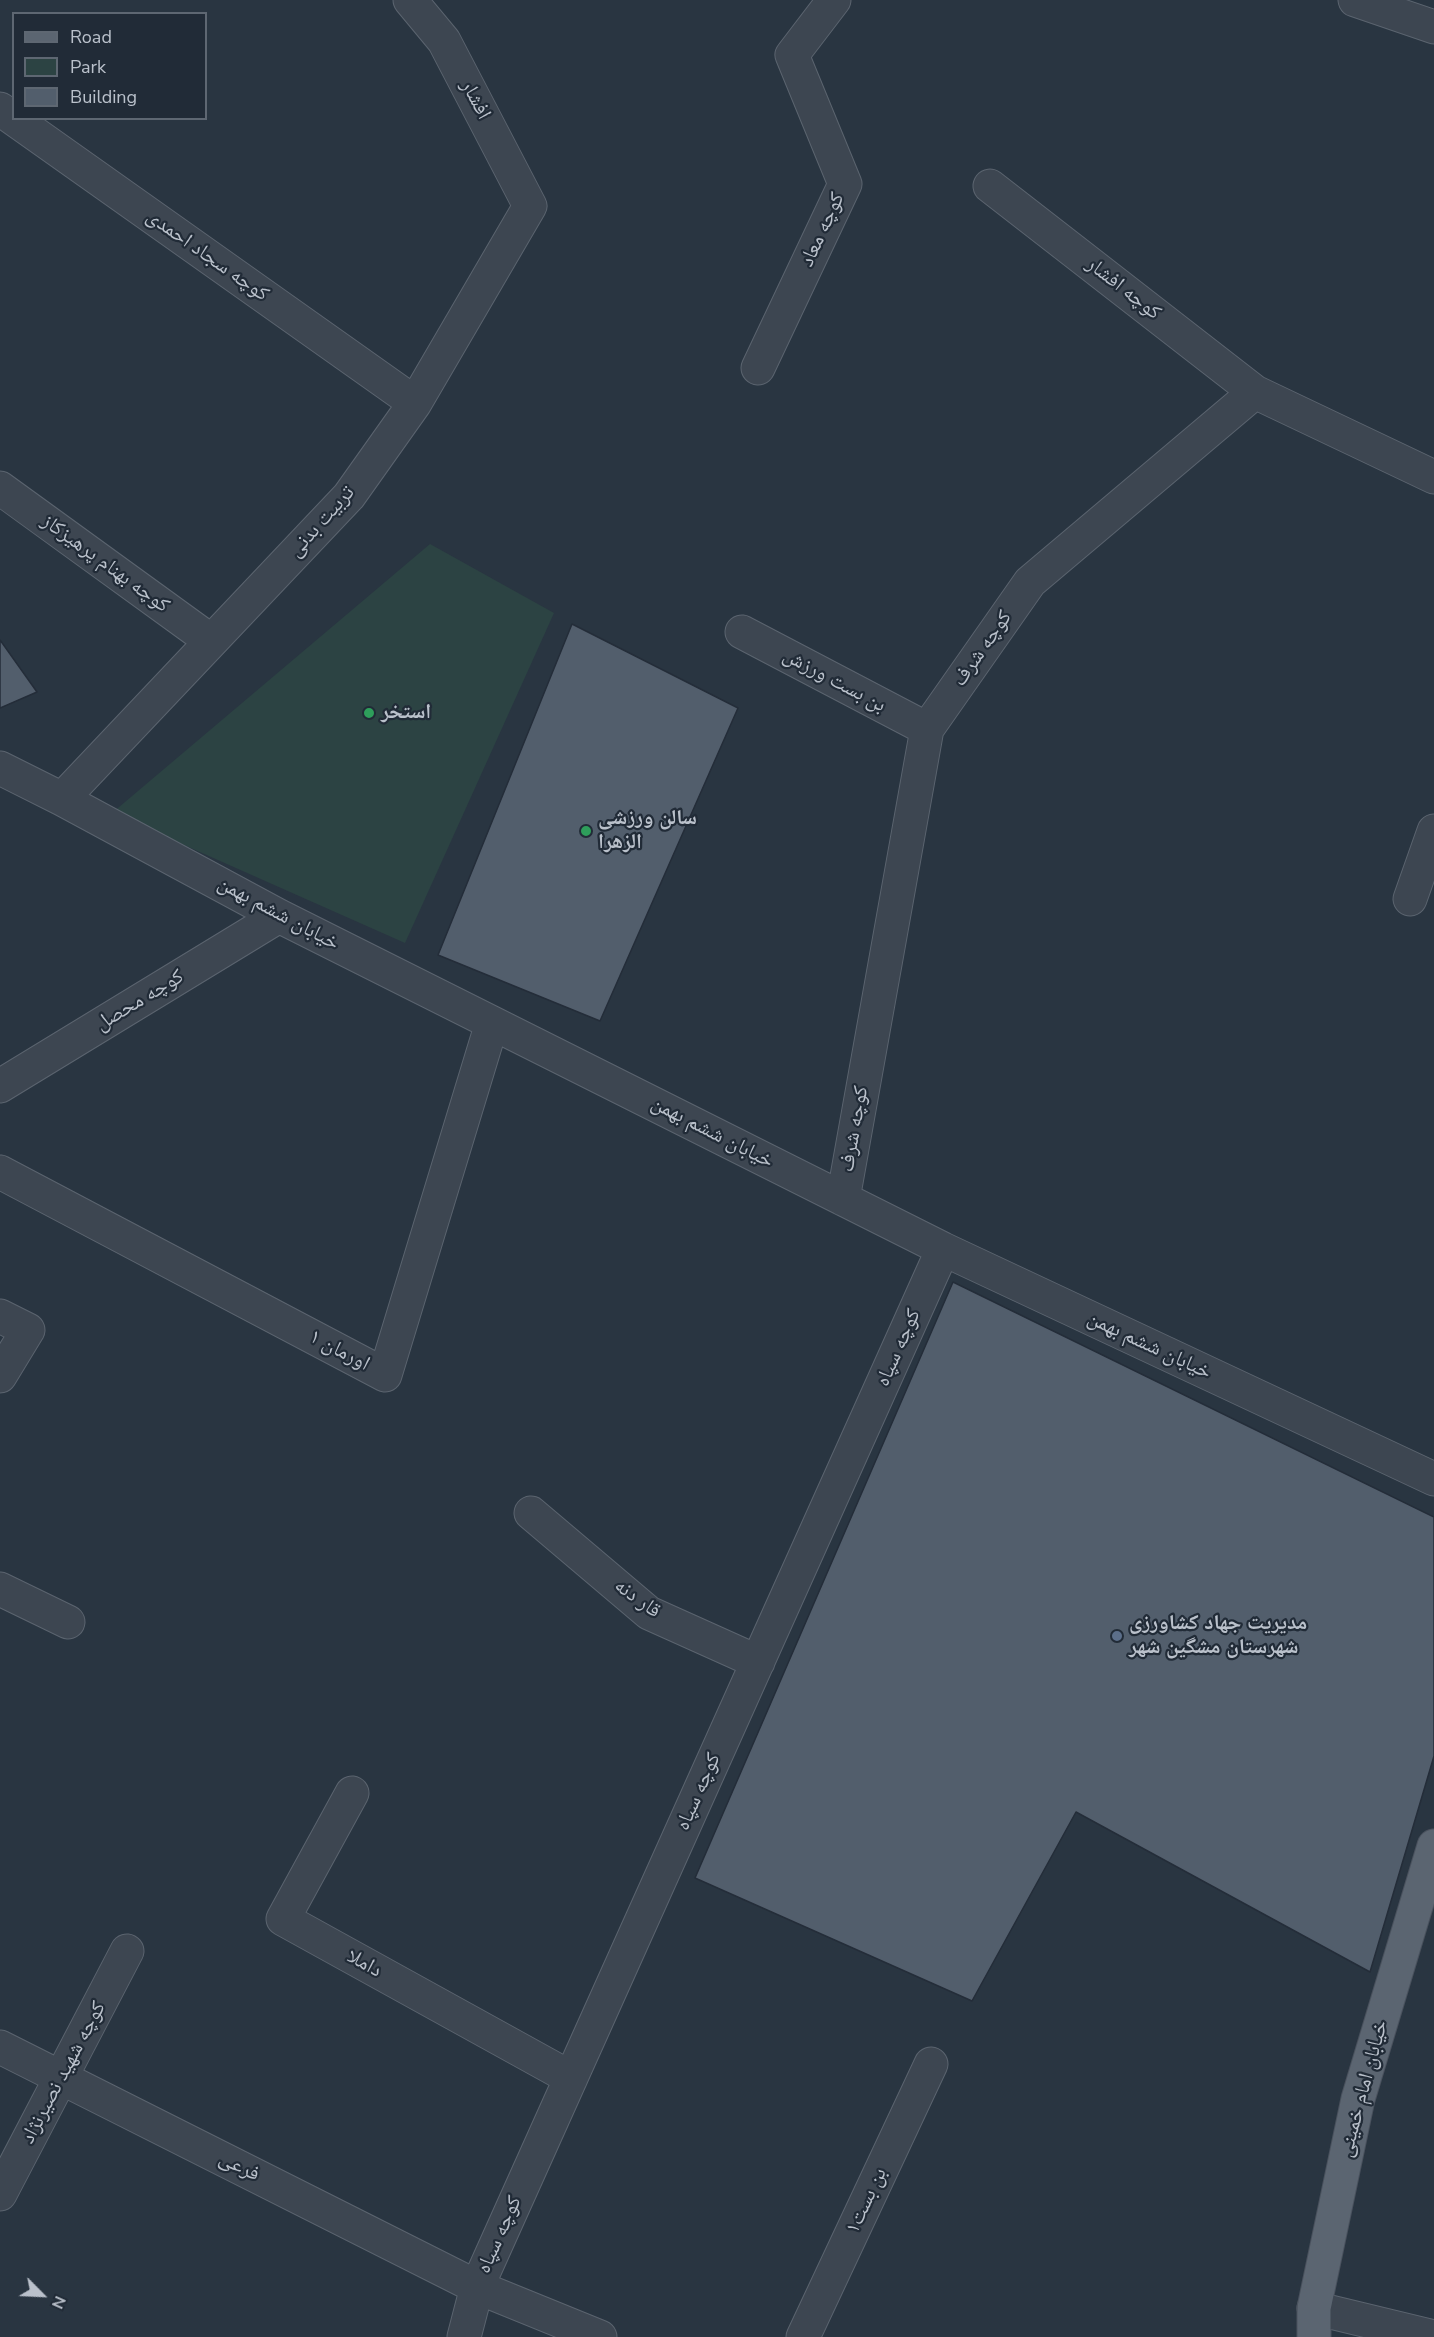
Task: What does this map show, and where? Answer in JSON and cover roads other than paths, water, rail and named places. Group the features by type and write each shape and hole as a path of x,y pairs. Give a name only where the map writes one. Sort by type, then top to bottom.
{"main road":[{"name":"خیابان امام خمینی","path":"1314,2323 1358,2099 1434,1846"}],"street":[{"name":"افشار","path":"410,0 444,41 530,206"},
{"name":"کوچه معاد","path":"758,368 845,184 792,55 834,0"},
{"path":"1355,0 1434,27"},
{"name":"کوچه سجاد احمدی","path":"16,120 415,403"},
{"name":"کوچه افشار","path":"990,186 1255,392"},
{"name":"تربیت بدنی","path":"62,799 349,496 415,403 530,206"},
{"path":"1255,392 1434,477"},
{"name":"کوچه شرف","path":"843,1199 927,729 1030,582 1255,392"},
{"name":"کوچه بهنام پرهیزکاز","path":"0,488 211,641"},
{"name":"بن بست ورزش","path":"742,632 927,729"},
{"name":"خیابان ششم بهمن","path":"0,768 279,916 943,1249 1434,1479"},
{"path":"1410,898 1434,831"},
{"name":"کوچه محصل","path":"0,1086 279,916"},
{"name":"اورمان ۱","path":"0,1172 385,1375 492,1023"},
{"name":"کوچه سپاه","path":"464,2337 477,2287 943,1249"},
{"path":"0,1316 28,1330 0,1376"},
{"name":"قار دنه","path":"531,1513 649,1613 758,1662"},
{"path":"0,1589 68,1622"},
{"name":"داملا","path":"352,1793 283,1919 571,2078"},
{"name":"کوچه شهید نصیرنژاد","path":"0,2194 127,1951"},
{"name":"فرعی","path":"0,2047 477,2287 600,2337"},
{"name":"بن بست۱","path":"803,2337 931,2064"},
{"path":"1314,2323 1434,2337"}],"place":[{"name":"استخر","path":"369,713"},
{"name":"سالن ورزشی الزهرا","path":"586,831"},
{"name":"مدیریت جهاد کشاورزی شهرستان مشگین شهر","path":"1117,1636"}]}
